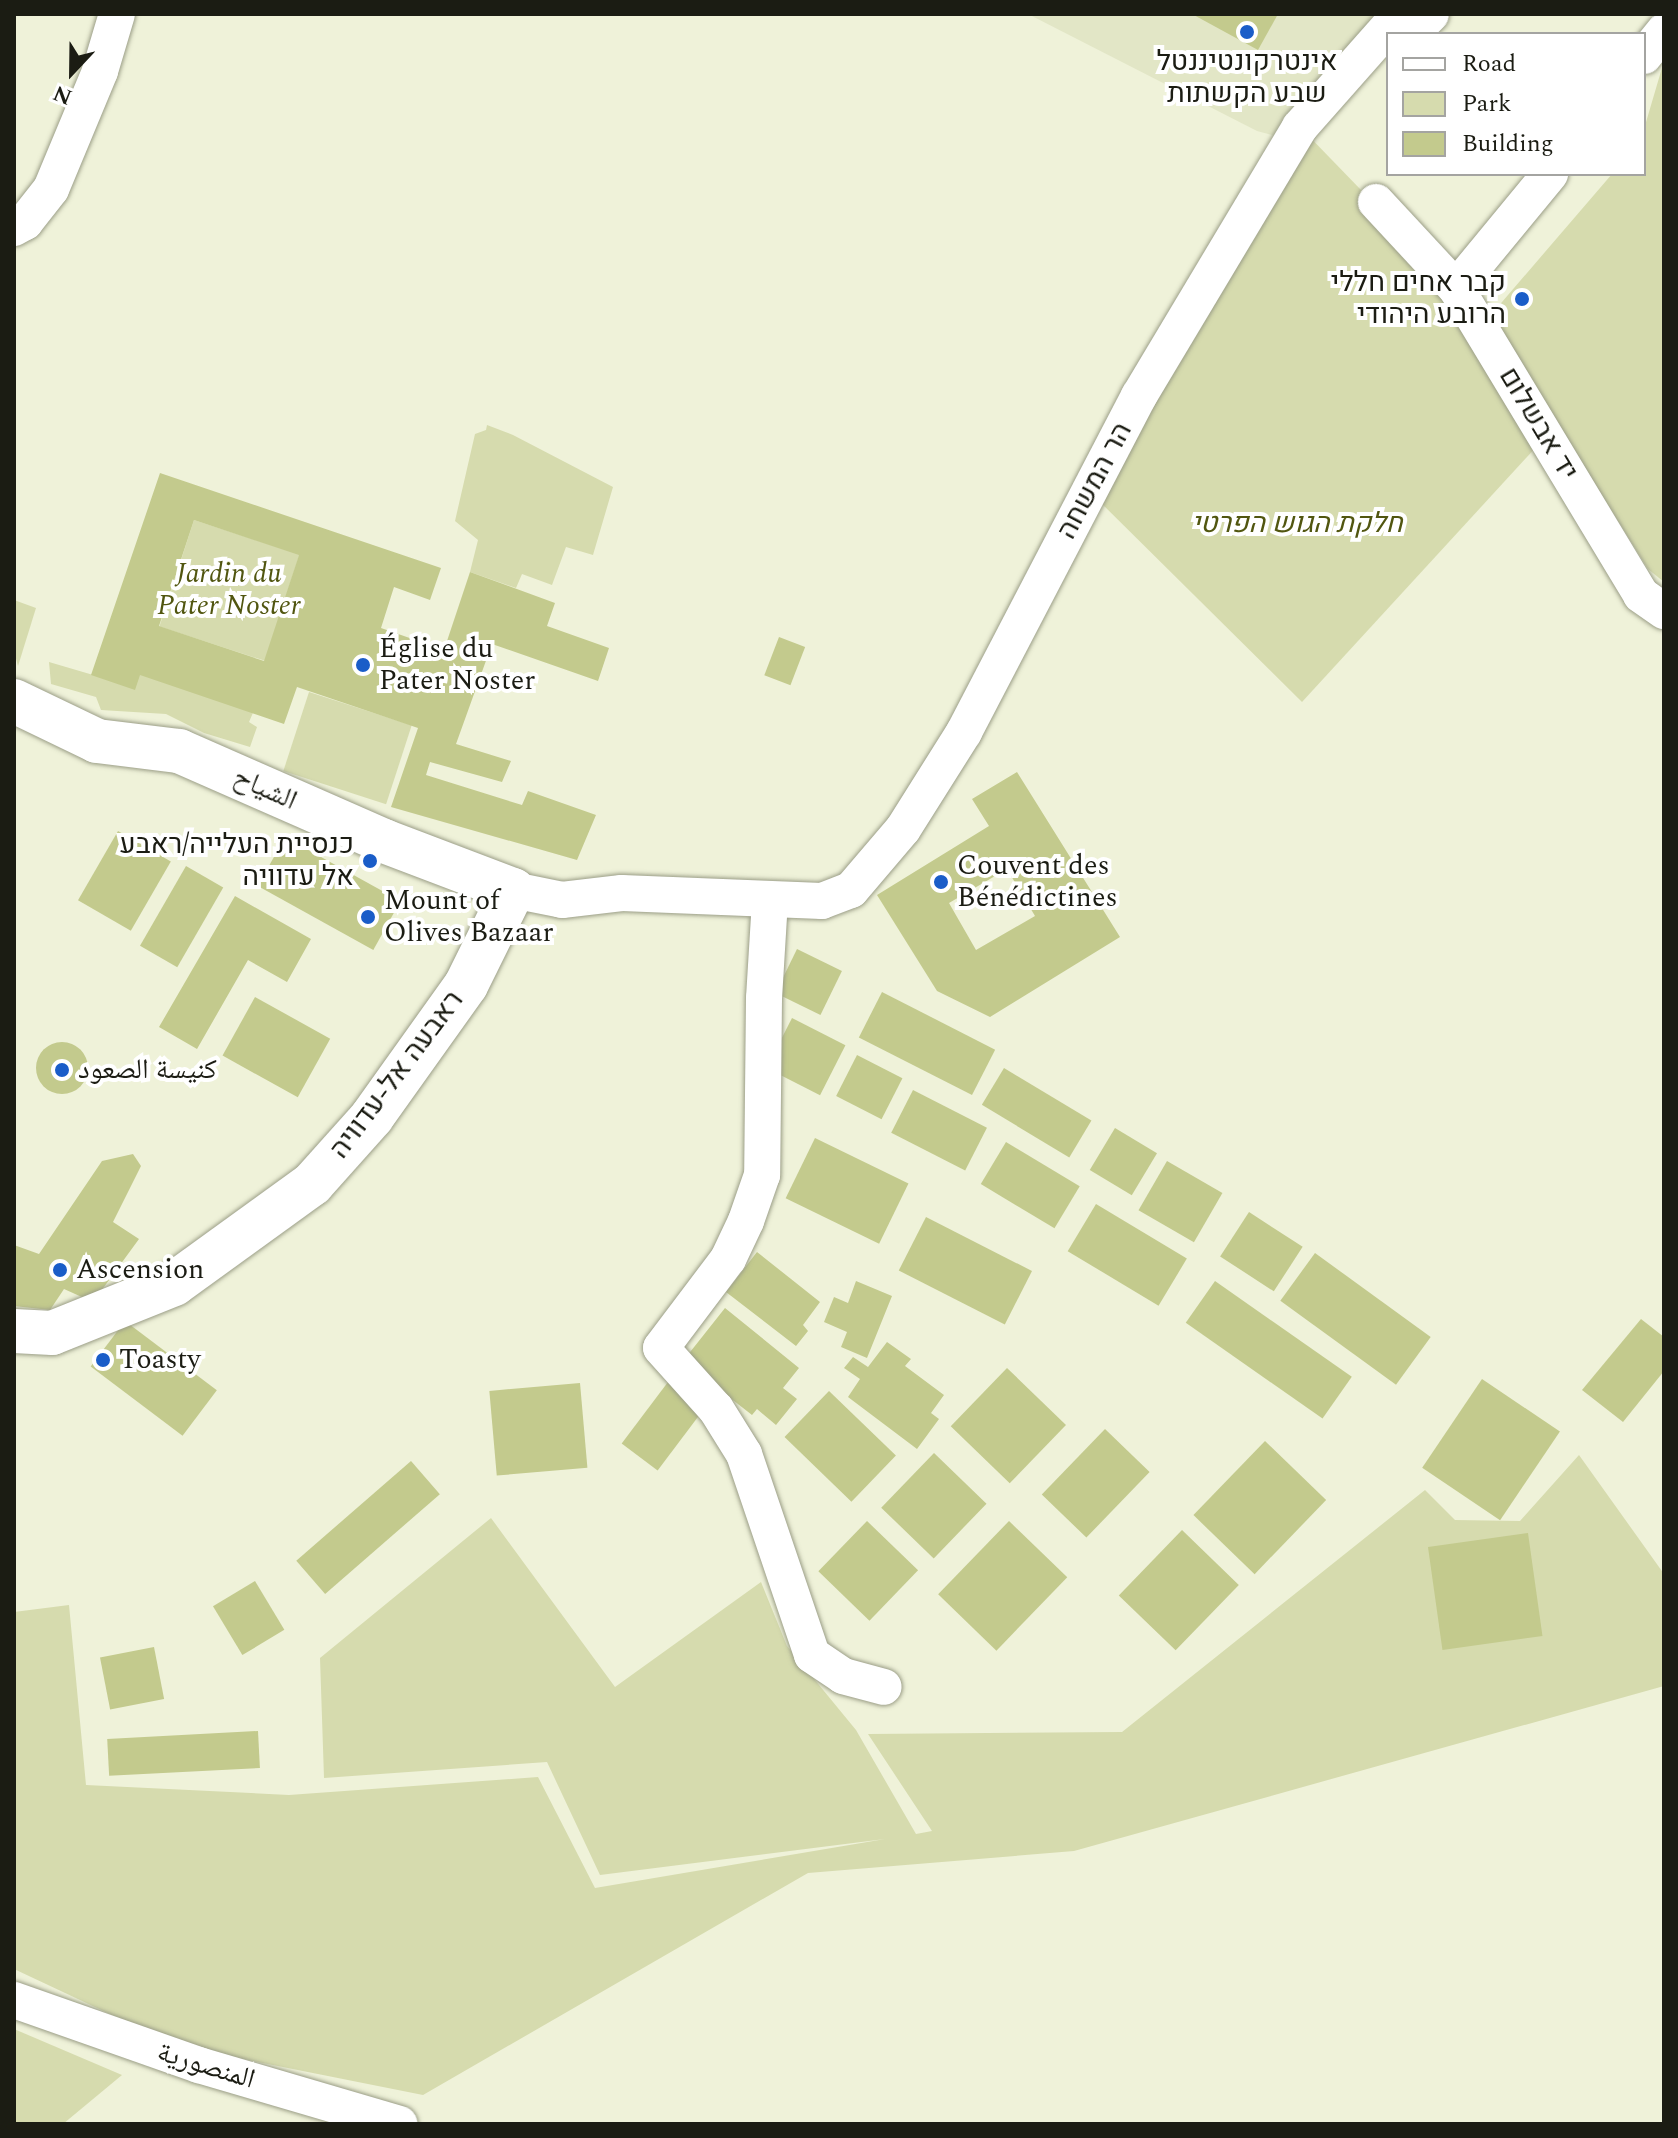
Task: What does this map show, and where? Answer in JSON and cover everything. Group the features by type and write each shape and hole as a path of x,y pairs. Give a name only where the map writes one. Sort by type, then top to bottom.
{"street":[{"path":"14,228 25,222 51,189 100,71 117,14"},
{"name":"הר המשחה","path":"770,900 822,901 851,890 903,829 964,732 1139,396 1300,127 1400,14"},
{"path":"1413,32 1431,14"},
{"path":"1646,54 1664,31"},
{"path":"1300,127 1350,93 1386,58"},
{"path":"1456,288 1548,176"},
{"name":"יד אבשלום","path":"1376,202 1456,288 1641,595 1664,611"},
{"name":"الشياح","path":"14,701 97,741 179,751 384,841 513,890"},
{"path":"513,890 562,900 622,893 770,900 764,998 762,1175 746,1221 728,1259 661,1348 716,1409 744,1454 812,1655 843,1676 884,1687"},
{"name":"ראבעה אל-עדוויה","path":"14,1331 52,1333 174,1284 312,1184 372,1117 466,985 513,890"},
{"name":"المنصورية","path":"14,2000 199,2065 400,2124"}],"shaded area":[{"path":"1028,14 1394,14 1283,138 1257,131"}],"green space":[{"path":"1664,61 1664,582 1648,569 1490,316 1610,176 1646,176 1646,122"},
{"name":"חלקת הגוש הפרטי","path":"1300,127 1456,288 1538,445 1302,702 1095,497"},
{"path":"487,425 513,435 613,487 593,555 566,547 552,585 522,574 516,588 470,572 478,540 455,521 475,434 486,430"},
{"name":"Jardin du Pater Noster","path":"194,520 300,554 265,661 159,627"},
{"path":"14,600 36,608 18,666 14,651"},
{"path":"139,655 262,692 249,722 257,727 250,747 204,733 166,714 101,710 96,697 51,684 49,662 100,677"},
{"path":"309,692 412,725 386,804 283,771"},
{"path":"1579,1455 1664,1574 1664,1686 1074,1851 808,1873 423,2095 178,2046 14,1969 14,1612 69,1605 86,1785 289,1795 538,1777 595,1888 885,1839 600,1875 547,1762 324,1778 320,1658 491,1518 615,1687 761,1582 787,1646 856,1730 916,1834 932,1831 868,1734 1122,1732 1425,1490 1455,1520 1520,1521"},
{"path":"14,2029 122,2075 63,2124 14,2124"}],"building":[{"name":"אינטרקונטיננטל שבע הקשתות","path":"1192,14 1278,14 1258,50"},
{"path":"160,473 441,568 430,600 394,587 381,628 444,650 470,572 555,603 547,626 609,648 598,681 492,644 456,744 511,761 502,782 430,762 426,775 522,805 528,791 596,815 577,860 391,807 418,728 297,687 284,724 140,675 135,690 91,675","holes":["194,520 299,555 264,661 159,626"]},
{"path":"779,637 805,647 790,685 764,675"},
{"name":"Couvent des Bénédictines","path":"1017,772 1120,937 990,1017 937,991 877,895 989,826 972,799","holes":["1007,869 1035,916 976,950 949,903"]},
{"path":"118,831 171,862 131,931 78,900"},
{"path":"285,837 400,901 373,950 258,886"},
{"path":"186,866 223,888 177,967 140,946"},
{"path":"235,896 311,939 287,982 248,960 197,1049 159,1027"},
{"path":"797,949 842,971 820,1015 776,993"},
{"path":"882,992 995,1050 972,1095 859,1037"},
{"path":"255,997 330,1039 298,1097 223,1056"},
{"path":"792,1018 845,1045 820,1095 767,1068"},
{"name":"كنيسة الصعود","path":"62,1042 81,1049 88,1068 81,1087 62,1094 43,1087 36,1068 43,1049"},
{"path":"857,1055 902,1078 882,1119 836,1096"},
{"path":"1004,1068 1091,1121 1069,1157 982,1105"},
{"path":"913,1090 987,1128 965,1170 891,1133"},
{"path":"1115,1128 1157,1153 1132,1195 1090,1170"},
{"path":"815,1138 908,1184 879,1244 786,1198"},
{"path":"1006,1142 1080,1186 1054,1228 981,1184"},
{"path":"133,1154 141,1166 113,1222 139,1239 93,1302 64,1289 50,1310 14,1306 14,1245 39,1254 102,1161"},
{"path":"1167,1161 1222,1193 1194,1242 1138,1210"},
{"path":"1096,1204 1187,1259 1159,1306 1068,1251"},
{"path":"1249,1212 1303,1247 1274,1291 1220,1256"},
{"path":"926,1217 1032,1271 1005,1324 899,1270"},
{"path":"757,1252 820,1302 803,1325 808,1331 796,1346 726,1292"},
{"path":"1315,1253 1431,1337 1396,1385 1280,1301"},
{"path":"856,1281 892,1296 867,1358 841,1347 847,1332 824,1322 834,1297 848,1303"},
{"path":"1215,1281 1352,1377 1323,1419 1186,1323"},
{"path":"725,1308 799,1368 783,1388 797,1399 776,1425 757,1409 752,1415 683,1361"},
{"path":"1641,1319 1664,1337 1664,1371 1623,1422 1582,1390"},
{"path":"125,1321 217,1390 183,1436 91,1367"},
{"path":"887,1342 911,1359 905,1366 944,1395 931,1413 939,1419 917,1449 848,1397 860,1379 844,1368 853,1357 868,1367"},
{"path":"1007,1368 1066,1425 1010,1483 951,1426"},
{"path":"1482,1379 1560,1432 1500,1520 1422,1468"},
{"path":"668,1382 704,1409 658,1471 622,1443"},
{"path":"580,1383 587,1468 497,1476 489,1391"},
{"path":"829,1391 896,1456 851,1502 785,1437"},
{"path":"1105,1429 1150,1472 1086,1538 1042,1494"},
{"path":"1265,1441 1326,1500 1255,1574 1193,1515"},
{"path":"934,1453 987,1504 934,1558 881,1508"},
{"path":"411,1461 440,1494 325,1594 296,1561"},
{"path":"867,1521 918,1570 869,1621 818,1571"},
{"path":"1009,1521 1067,1577 996,1651 938,1594"},
{"path":"1182,1530 1239,1585 1176,1650 1119,1595"},
{"path":"1528,1533 1542,1636 1442,1650 1428,1547"},
{"path":"255,1581 284,1630 242,1655 213,1606"},
{"path":"154,1647 164,1699 110,1710 100,1657"},
{"path":"258,1731 260,1768 109,1776 107,1739"}],"place":[{"name":"אינטרקונטיננטל שבע הקשתות","path":"1247,32"},
{"name":"קבר אחים חללי הרובע היהודי","path":"1522,299"},
{"name":"Église du Pater Noster","path":"363,665"},
{"name":"כנסיית העלייה/ראבע אל עדוויה","path":"370,861"},
{"name":"Couvent des Bénédictines","path":"941,882"},
{"name":"Mount of Olives Bazaar","path":"368,917"},
{"name":"كنيسة الصعود","path":"62,1070"},
{"name":"Ascension","path":"60,1270"},
{"name":"Toasty","path":"103,1360"}]}
